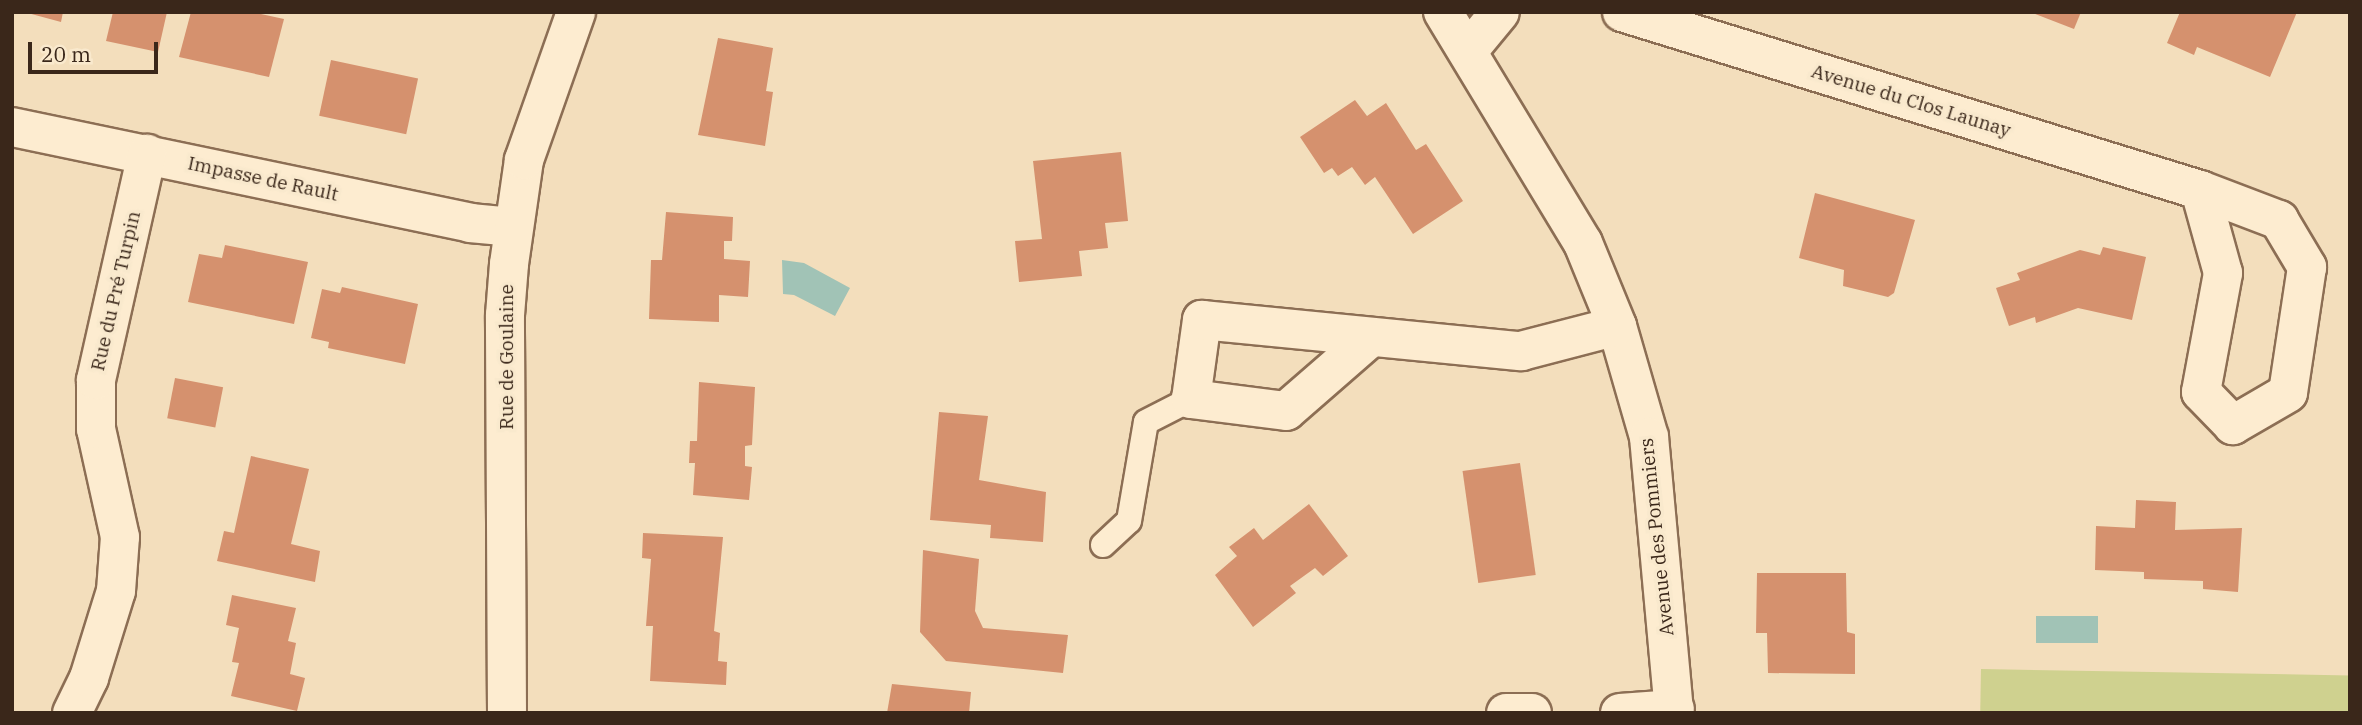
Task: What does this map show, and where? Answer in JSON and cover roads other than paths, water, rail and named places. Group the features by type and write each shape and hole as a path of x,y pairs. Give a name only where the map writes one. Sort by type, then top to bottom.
{"street":[{"name":"Rue de Goulaine","path":"508,713 505,315 513,227 524,160 576,12"},
{"name":"Avenue des Pommiers","path":"1443,12 1583,243 1616,326 1648,437 1674,711 1620,713"},
{"path":"1468,51 1500,12"},
{"name":"Avenue du Clos Launay","path":"1622,12 2200,190 2280,220 2307,267 2288,393 2233,425 2201,392 2223,273 2200,190"},
{"name":"Impasse de Rault","path":"12,127 470,223 513,227"},
{"name":"Rue du Pré Turpin","path":"72,713 96,657 116,591 120,537 96,429 96,380 147,154"},
{"path":"1370,338 1286,411 1191,399 1202,320 1521,351 1616,326"},
{"path":"1506,713 1532,713"}],"lane":[{"path":"1103,545 1129,521 1146,422 1191,399"}]}
